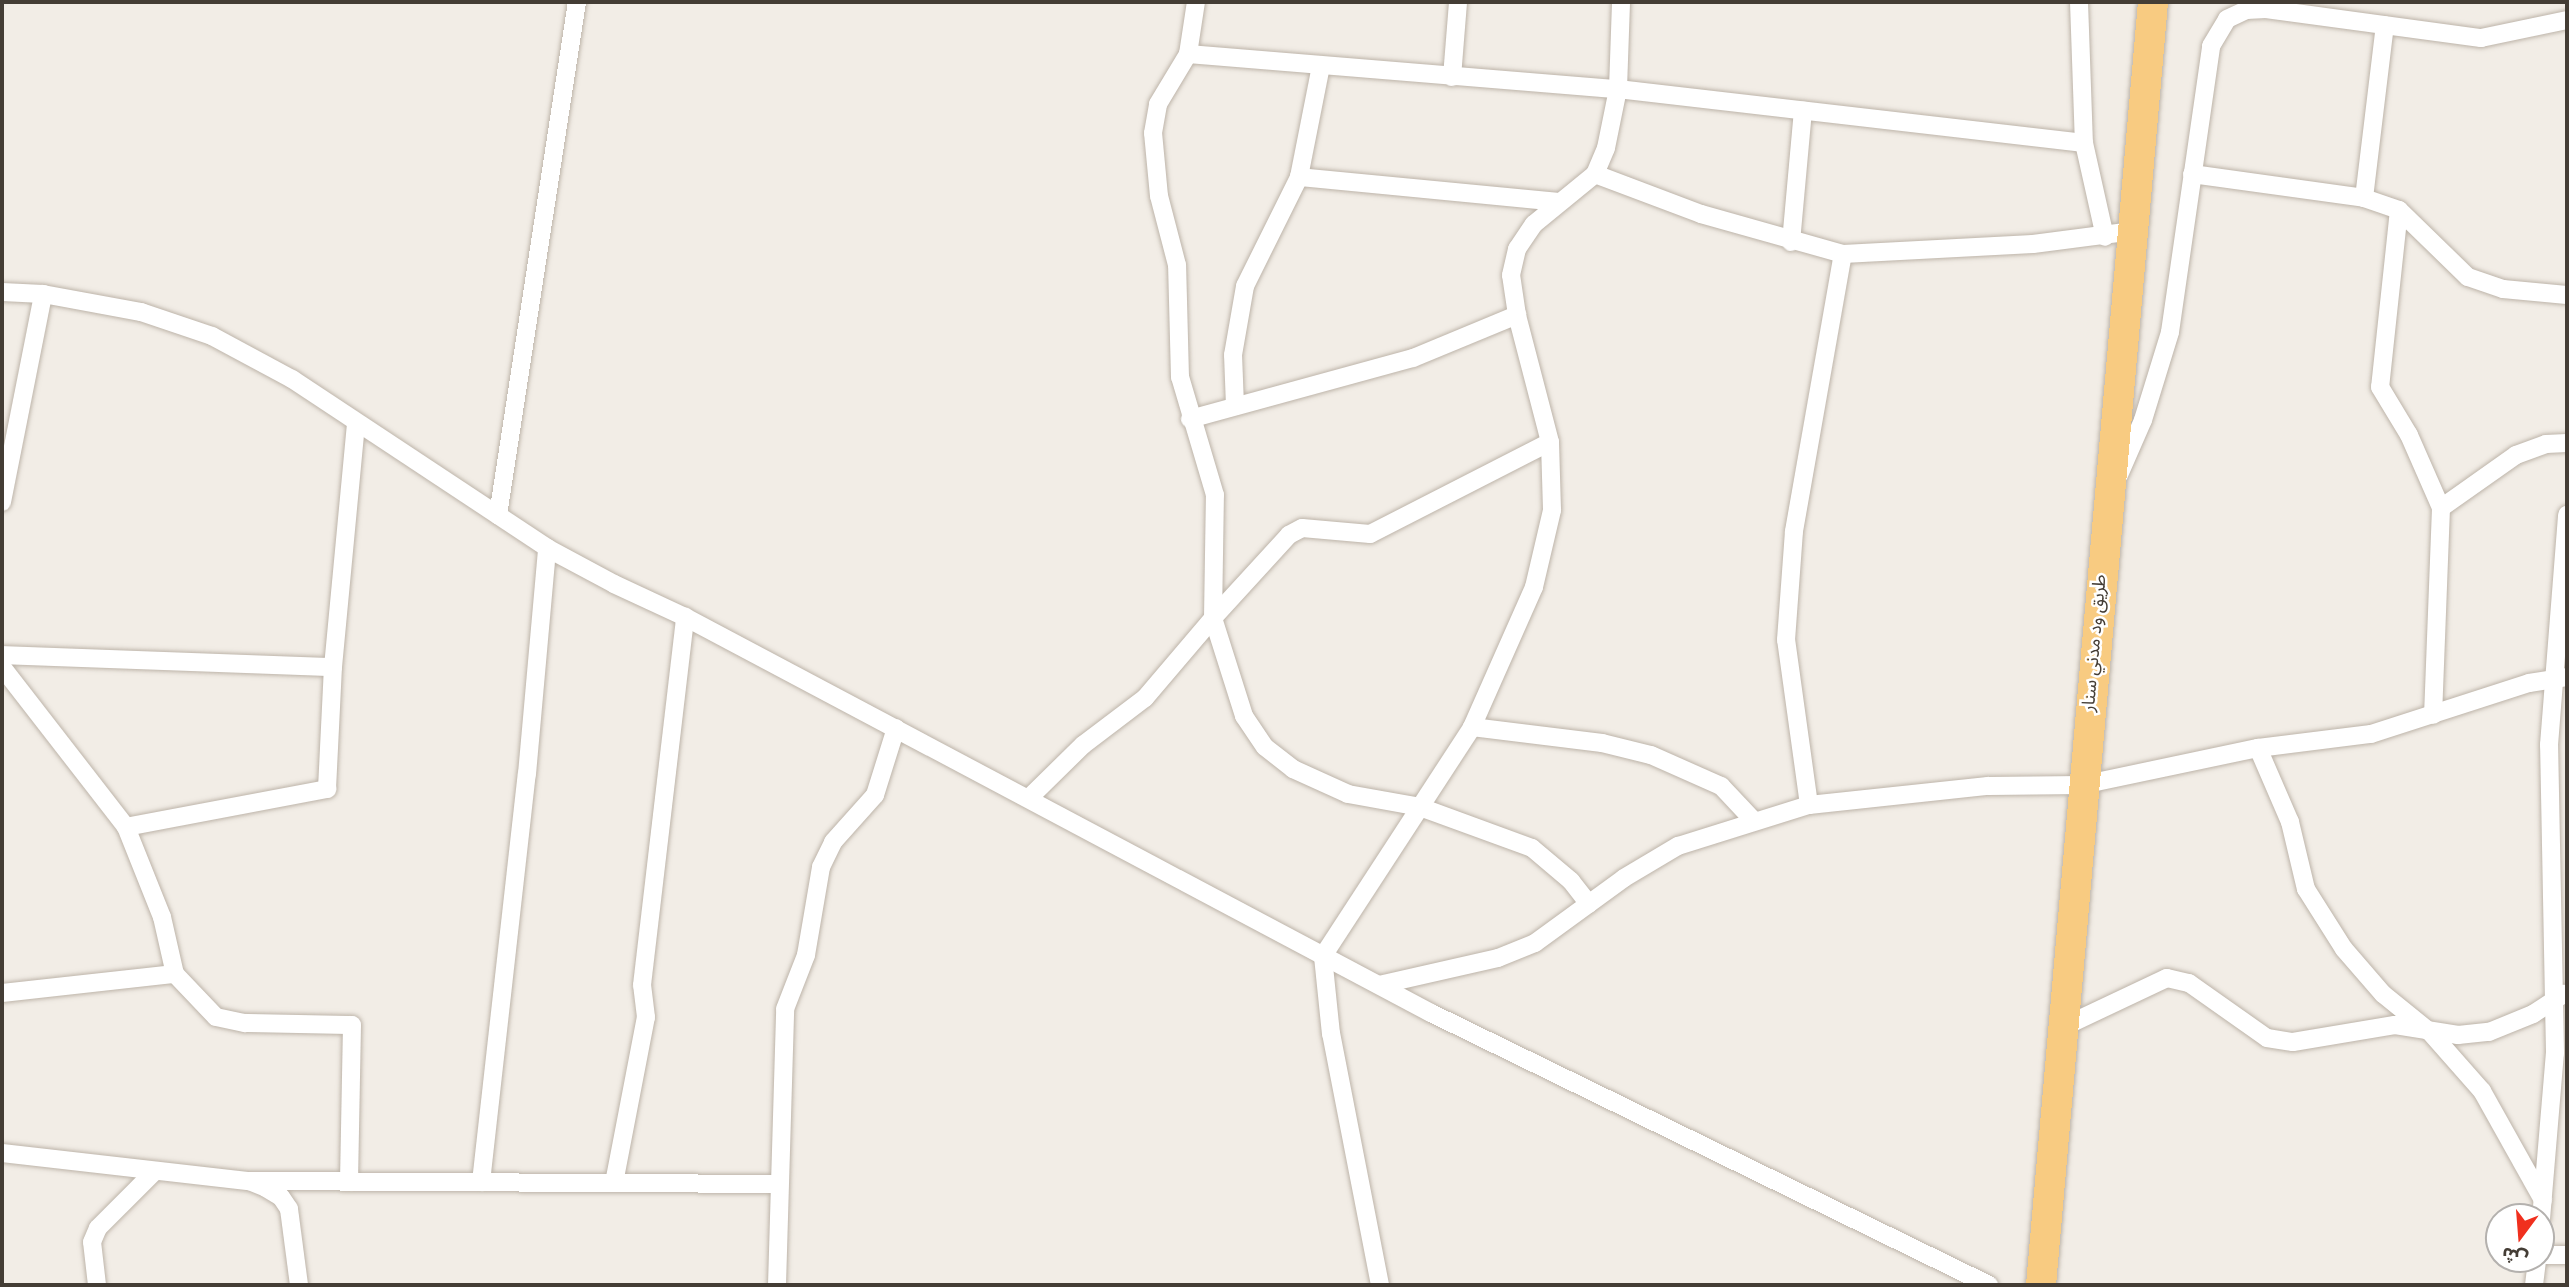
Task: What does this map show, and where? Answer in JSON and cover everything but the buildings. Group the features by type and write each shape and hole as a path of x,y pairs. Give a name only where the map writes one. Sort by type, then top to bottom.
{"highway":[{"name":"طريق ود مدني سنار","path":"2041,1285 2107,502 2119,234 2153,2"}],"street":[{"path":"498,515 577,2"},
{"path":"1196,2 1188,54 1158,104 1153,133 1159,196 1177,265 1180,377 1190,419 1215,495 1213,618 1234,691 1265,747 1293,769 1338,791 1420,807 1532,848 1572,881 1589,904"},
{"path":"1452,78 1458,2"},
{"path":"1380,1285 1331,1034 1323,956 1472,727 1534,587 1552,510 1550,442 1517,316 1511,275 1517,249 1558,202 1595,174 1606,148 1618,89 1621,2"},
{"path":"1595,174 1701,214 1791,242 1843,254 2119,234 2084,143 2078,2"},
{"path":"2107,502 2143,420 2170,331 2211,46 2227,19 2246,10 2266,9 2481,38 2567,20"},
{"path":"2364,198 2385,25"},
{"path":"1188,54 1452,78 1618,89 2084,143"},
{"path":"1235,406 1233,355 1245,286 1299,177 1321,66"},
{"path":"1791,242 1803,111"},
{"path":"2193,174 2364,198 2399,210 2468,277 2503,289 2567,295"},
{"path":"1299,177 1558,202"},
{"path":"2399,210 2380,387 2409,435 2441,508 2433,715"},
{"path":"1808,805 1786,640 1794,531 1843,254"},
{"path":"2,292 43,295 141,312 212,336 292,379 356,424 547,548 685,617 1379,985 1989,1285"},
{"path":"2,502 43,295"},
{"path":"1190,419 1413,358 1517,316"},
{"path":"126,827 327,789 333,667 356,424"},
{"path":"1029,799 1083,745 1145,698 1289,535 1302,528 1370,534 1550,442"},
{"path":"2441,508 2516,454 2546,444 2567,443"},
{"path":"2543,1203 2559,1134 2562,995 2560,677 2567,515"},
{"path":"481,1182 527,774 547,548"},
{"path":"614,1183 646,1017 642,985 685,617"},
{"path":"2,655 333,667"},
{"path":"2,667 126,827 162,917 175,974 216,1017 228,1021 352,1025 349,1182"},
{"path":"1379,985 1498,958 1535,943 1678,846 1808,805 1953,789 2082,785 2258,748 2371,734 2560,677"},
{"path":"1472,727 1602,743 1651,755 1721,786 1754,821"},
{"path":"777,1285 782,1023 806,955 821,867 832,842 875,795 896,728"},
{"path":"2258,748 2290,822 2306,889 2344,949 2382,994 2430,1032 2482,1091 2543,1200"},
{"path":"2,993 175,974"},
{"path":"2061,1028 2167,978 2189,983 2267,1038 2293,1042 2395,1025 2430,1032 2489,1032 2533,1014 2562,995"},
{"path":"2,1153 249,1181 779,1184"},
{"path":"97,1285 92,1260 98,1228 154,1172"},
{"path":"249,1181 281,1197 289,1209 299,1285"}]}
